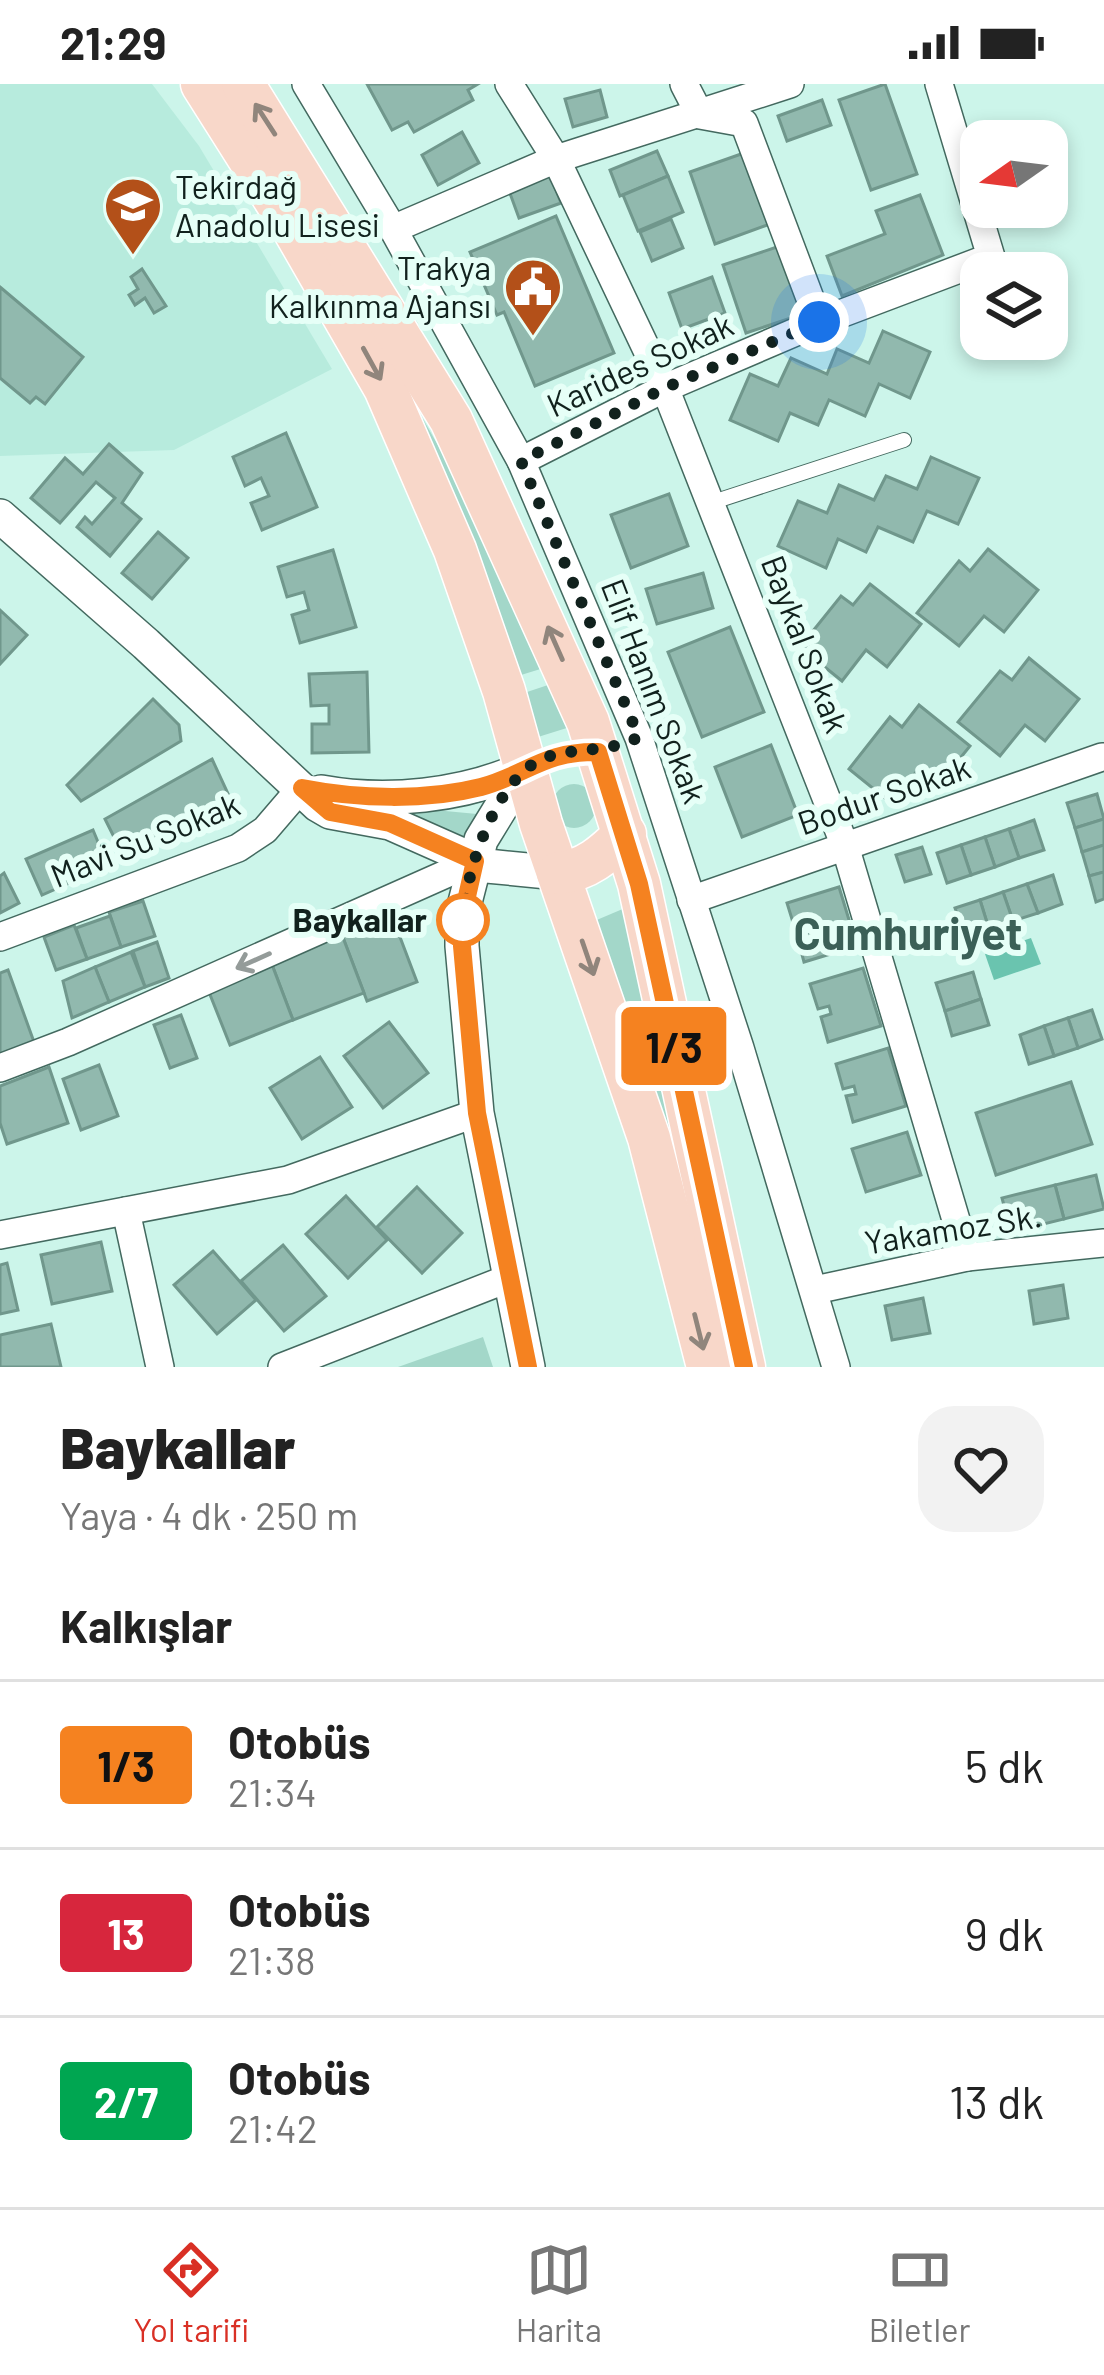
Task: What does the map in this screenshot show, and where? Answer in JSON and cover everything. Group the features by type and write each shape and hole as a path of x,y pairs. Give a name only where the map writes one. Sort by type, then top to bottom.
{"main road":[{"path":"202,84 293,228 385,388 419,460 480,616 557,873 650,1138 708,1367"},
{"path":"243,84 451,420 566,668 625,834 645,912 744,1367"},
{"path":"525,768 563,753 598,752"},
{"path":"557,873 599,858 625,834"}],"street":[{"name":"Elif Hanım Sokak","path":"306,84 393,229 521,461 639,737 836,1367"},
{"name":"Baykal Sokak","path":"509,84 556,159 665,388 845,846 967,1257"},
{"path":"684,84 700,116"},
{"path":"393,229 556,159 790,84"},
{"name":"Karides Sokak","path":"521,461 665,388 819,322 992,257 939,84"},
{"path":"700,116 744,124 819,322"},
{"path":"0,516 330,812 390,823 487,866 557,873"},
{"path":"598,752 639,737"},
{"name":"Bodur Sokak","path":"691,900 1102,757"},
{"path":"302,788 335,795 442,794 484,786 525,768"},
{"path":"525,768 497,808 475,861 463,914 462,946 477,1113 528,1367"},
{"name":"Mavi Su Sokak","path":"0,937 238,848 265,830 302,788"},
{"path":"625,834 664,817"},
{"path":"0,1068 475,861"},
{"path":"0,1235 288,1180 477,1113"},
{"path":"126,1211 160,1367"},
{"name":"Yakamoz Sk.","path":"815,1290 967,1257 1104,1243"},
{"path":"282,1367 512,1277"}],"lane":[{"path":"710,503 904,440"}],"shaded area":[{"name":"Tekirdağ Anadolu Lisesi","path":"0,84 152,84 199,146 332,369 174,450 0,456"},
{"path":"423,419 465,493 547,667 508,679 411,426"},
{"path":"554,683 570,727 538,737 521,694"},
{"path":"574,784 590,790 596,806 590,822 574,828 558,822 552,806 558,790"},
{"path":"403,807 477,814 464,838 400,816"},
{"path":"625,908 683,1164 673,1165 592,922"},
{"path":"1031,938 1041,964 994,980 985,954"},
{"path":"483,1337 493,1367 398,1367"}],"building":[{"path":"367,84 478,84 468,90 473,100 414,132 408,122 392,130"},
{"path":"885,84 917,174 871,190 839,100"},
{"path":"600,90 607,117 573,127 565,99"},
{"path":"822,100 831,125 787,141 778,116"},
{"path":"462,132 479,163 438,185 422,155"},
{"path":"657,151 668,176 620,196 610,170"},
{"path":"744,153 770,224 715,244 690,172"},
{"path":"549,172 561,203 519,218 508,188"},
{"path":"668,176 683,212 638,231 623,195"},
{"path":"920,195 943,255 842,296 827,256 885,234 876,211"},
{"path":"556,216 614,353 535,386 504,312 497,315 470,252"},
{"path":"671,219 683,248 652,261 640,232"},
{"path":"780,246 803,314 746,333 723,265"},
{"path":"142,269 166,306 154,313 145,298 135,305 129,295 138,289 131,277"},
{"path":"712,277 725,313 682,329 669,293"},
{"path":"0,287 83,357 45,404 36,397 30,403 0,378"},
{"path":"883,331 930,352 910,398 879,384 865,416 829,400 818,425 790,413 778,441 730,420 750,374 778,386 791,358 827,374 837,349 869,363"},
{"path":"286,433 317,507 262,530 251,503 269,496 261,478 245,486 233,457"},
{"path":"109,444 142,473 122,503 141,519 110,556 77,527 85,517 92,524 115,498 96,482 60,523 31,498 65,458 83,474"},
{"path":"931,457 979,478 958,524 927,511 913,542 878,527 866,552 838,539 826,568 778,546 798,501 827,513 839,485 874,500 886,476 917,489"},
{"path":"669,494 688,546 631,568 611,515"},
{"path":"158,532 188,558 152,599 122,573"},
{"path":"988,549 1038,590 1004,632 984,616 959,646 917,613 959,561 970,571"},
{"path":"333,550 356,627 300,643 292,615 309,610 304,592 287,597 278,567"},
{"path":"703,573 713,608 657,624 646,589"},
{"path":"870,584 921,624 887,667 866,650 842,681 800,647 841,596 853,605"},
{"path":"0,610 27,635 0,664"},
{"path":"730,627 764,712 702,737 668,652"},
{"path":"1029,658 1079,699 1045,741 1025,725 1000,756 958,722 1000,671 1012,680"},
{"path":"367,672 369,752 312,753 312,724 329,724 329,705 311,706 309,674"},
{"path":"153,699 179,725 181,741 81,801 67,785"},
{"path":"919,705 970,746 936,788 916,772 891,803 849,769 890,717 902,727"},
{"path":"771,745 798,815 742,837 715,767"},
{"path":"212,759 236,811 124,857 105,819"},
{"path":"1097,794 1104,819 1075,828 1067,803"},
{"path":"1104,819 1104,845 1082,852 1075,828"},
{"path":"1034,820 1044,850 1019,858 1009,829"},
{"path":"1009,829 1019,858 995,867 985,837"},
{"path":"93,830 108,866 42,895 26,859"},
{"path":"985,837 995,867 971,875 961,845"},
{"path":"961,845 971,875 947,883 937,853"},
{"path":"1104,845 1104,872 1089,876 1082,852"},
{"path":"922,847 931,874 905,882 896,855"},
{"path":"1104,872 1104,899 1096,902 1089,876"},
{"path":"4,873 19,903 0,913 0,876"},
{"path":"1053,875 1062,904 1038,913 1027,884"},
{"path":"1027,884 1038,913 1013,921 1003,892"},
{"path":"839,887 857,946 804,962 797,936 807,933 805,926 795,929 787,903"},
{"path":"1003,892 1013,921 989,929 980,900"},
{"path":"980,900 989,929 965,938 955,908"},
{"path":"143,901 155,936 121,947 109,912"},
{"path":"110,916 121,947 87,959 76,928"},
{"path":"392,916 417,982 367,1001 342,935"},
{"path":"74,925 87,959 56,970 44,937"},
{"path":"342,935 364,993 293,1020 271,962"},
{"path":"157,942 169,978 145,987 133,951"},
{"path":"131,952 145,987 109,1002 95,967"},
{"path":"271,962 293,1020 230,1045 207,987"},
{"path":"95,967 109,1002 72,1018 63,981"},
{"path":"863,968 881,1026 828,1042 821,1017 831,1014 829,1006 818,1009 810,984"},
{"path":"8,970 34,1042 0,1054 0,973"},
{"path":"973,972 981,999 945,1011 936,983"},
{"path":"981,999 989,1025 952,1036 945,1011"},
{"path":"1092,1010 1102,1039 1078,1048 1068,1018"},
{"path":"181,1015 197,1058 170,1068 154,1025"},
{"path":"1068,1018 1078,1048 1054,1056 1044,1026"},
{"path":"389,1022 428,1073 383,1108 344,1056"},
{"path":"1044,1026 1054,1056 1029,1064 1020,1035"},
{"path":"888,1048 906,1106 853,1122 846,1096 856,1094 854,1086 843,1089 836,1064"},
{"path":"320,1057 352,1107 302,1139 270,1088"},
{"path":"99,1065 118,1116 81,1130 63,1079"},
{"path":"49,1067 68,1123 7,1144 0,1123 0,1086"},
{"path":"1071,1082 1092,1144 996,1175 976,1113"},
{"path":"907,1132 921,1175 866,1192 852,1149"},
{"path":"1096,1175 1104,1209 1064,1219 1055,1185"},
{"path":"1055,1185 1064,1219 1011,1232 1002,1198"},
{"path":"417,1187 462,1233 422,1273 377,1227"},
{"path":"346,1196 387,1240 348,1278 306,1234"},
{"path":"101,1242 112,1291 52,1304 41,1255"},
{"path":"283,1245 326,1296 284,1331 241,1281"},
{"path":"213,1251 256,1300 217,1334 174,1285"},
{"path":"7,1263 18,1310 0,1314 0,1265"},
{"path":"1063,1285 1068,1318 1034,1324 1029,1291"},
{"path":"923,1298 930,1333 892,1340 885,1306"},
{"path":"51,1324 61,1367 0,1367 0,1335"}],"bus line":[{"name":"1/3","path":"528,1367 477,1113 462,946 463,914 475,861 390,823 330,812 302,788 335,795 442,794 484,786 563,753 598,752 639,884 744,1367"}],"place":[{"name":"Tekirdağ Anadolu Lisesi","path":"133,257"},
{"name":"Trakya Kalkınma Ajansı","path":"533,338"},
{"name":"Baykallar","path":"463,920"}],"district":[{"name":"Cumhuriyet","path":"908,934"}],"route":[{"path":"463,920 481,840 525,768 563,753 598,752 639,737 521,461 665,388 819,322"}]}
